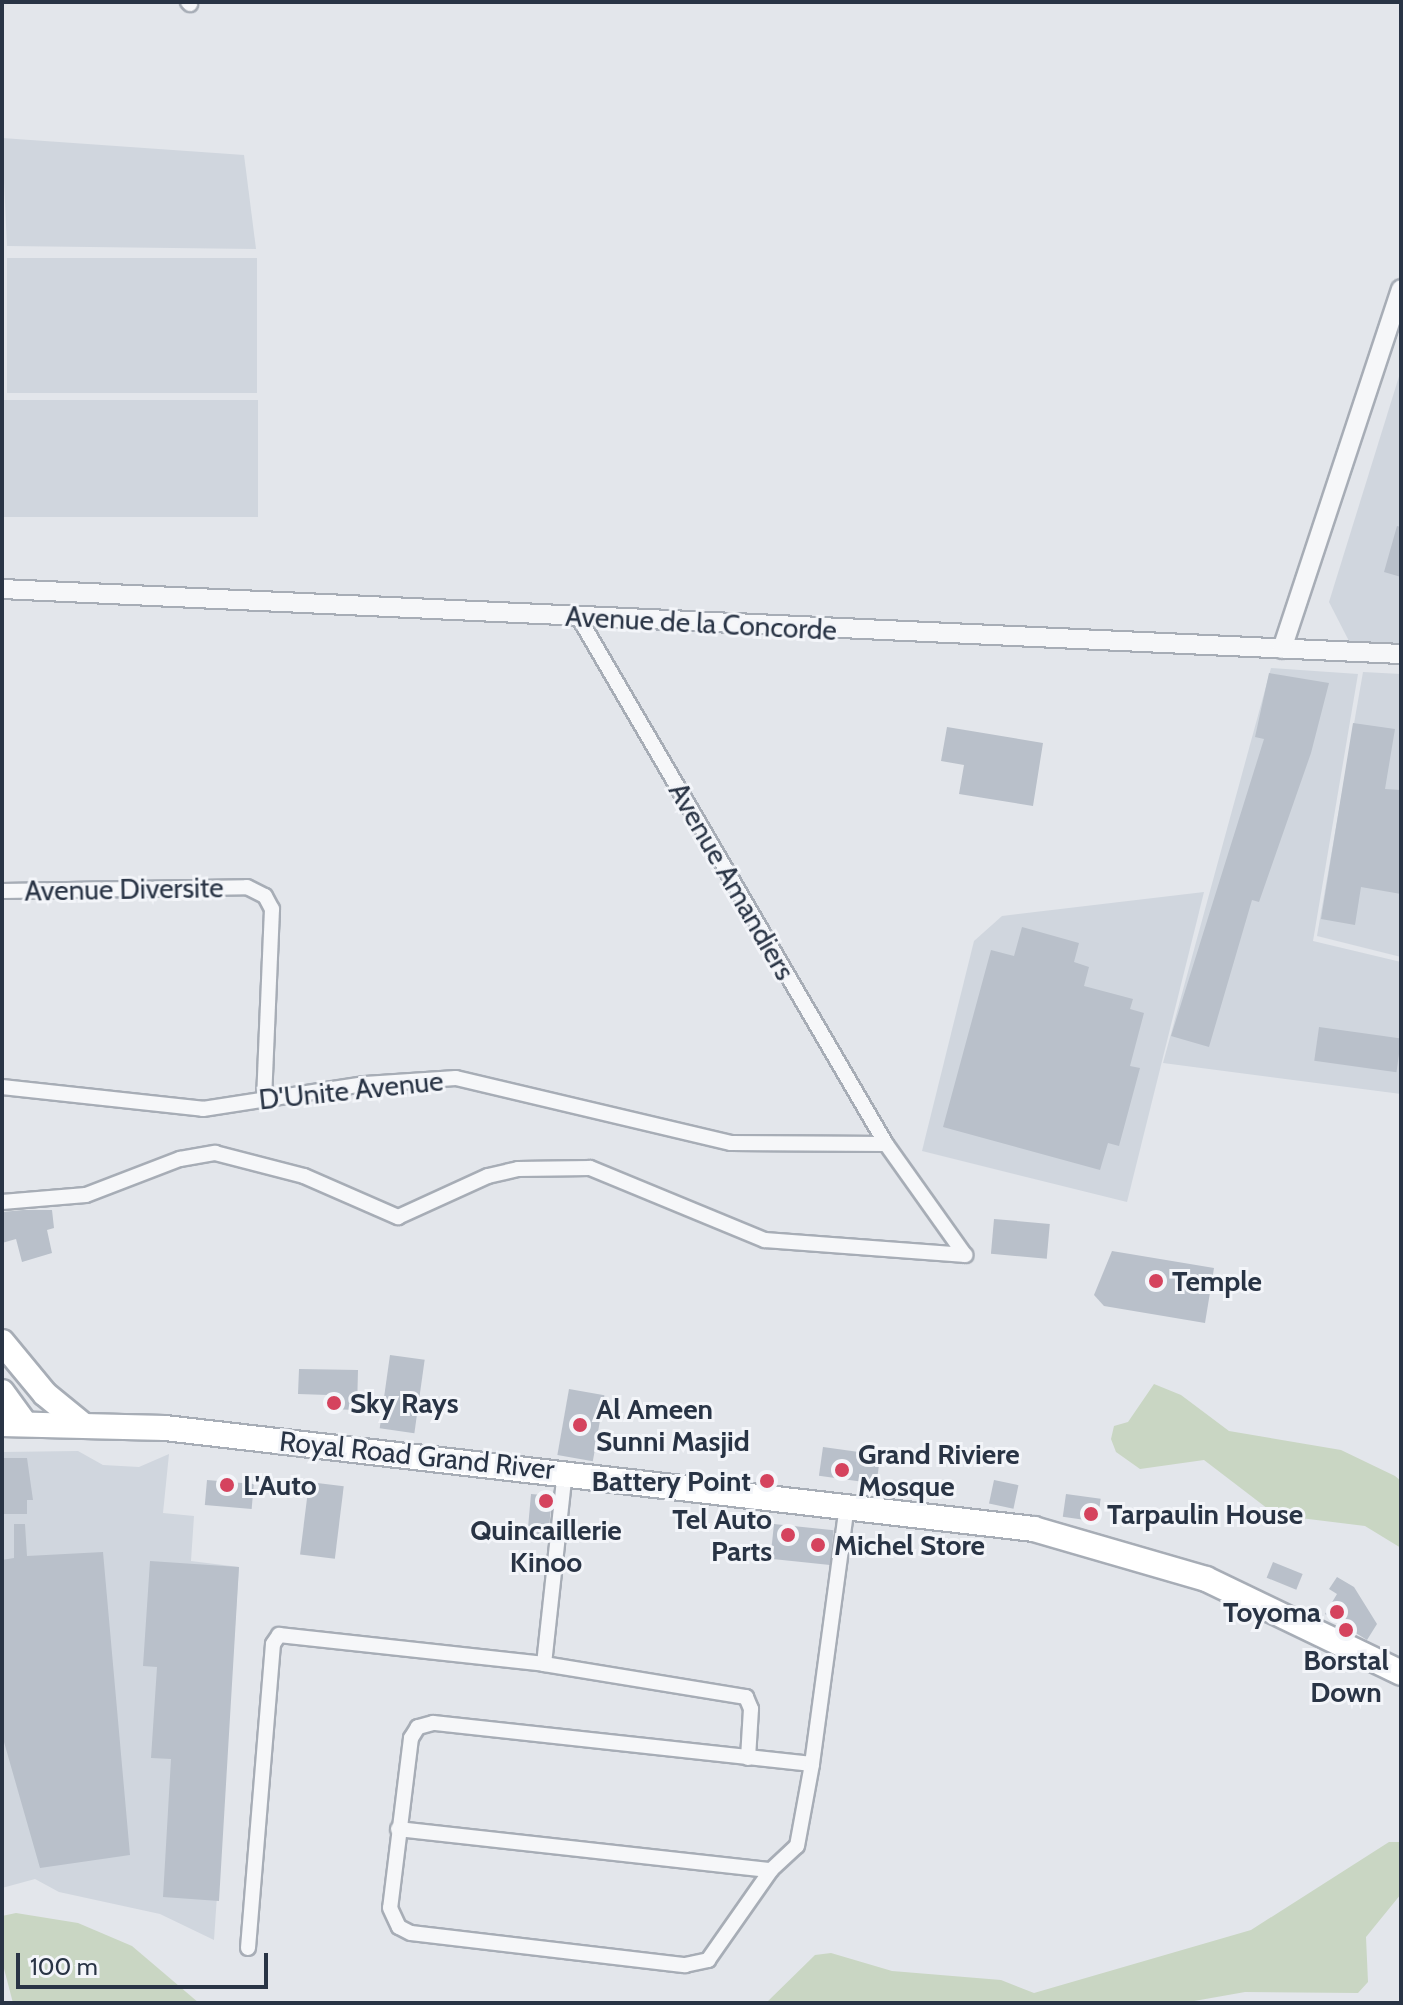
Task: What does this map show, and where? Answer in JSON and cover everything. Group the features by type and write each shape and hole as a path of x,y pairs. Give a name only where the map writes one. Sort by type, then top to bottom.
{"main road":[{"path":"2,1342 22,1368 83,1425"},
{"path":"13,1424 32,1393 22,1368"},
{"path":"2,1392 13,1424"},
{"name":"Royal Road Grand River","path":"13,1424 165,1428 565,1472 1034,1529 1117,1550 1206,1579 1401,1673"}],"street":[{"path":"1282,649 1401,289"},
{"name":"Avenue de la Concorde","path":"2,589 1401,654"},
{"name":"Avenue Amandiers","path":"2,1202 86,1195 180,1159 215,1153 304,1176 398,1217 488,1176 518,1169 590,1168 765,1240 965,1255 886,1144 579,618"},
{"name":"Avenue Diversite","path":"2,891 247,887 265,896 272,909 264,1098"},
{"name":"D'Unite Avenue","path":"2,1087 203,1109 264,1098 456,1078 731,1143 886,1144"},
{"path":"544,1664 565,1472"},
{"path":"812,1764 433,1723 418,1727 411,1738 390,1908 404,1931 685,1965 708,1960 771,1870 797,1846 812,1764 847,1505"},
{"path":"248,1948 273,1644 279,1635 544,1664 746,1697 751,1709 748,1758"},
{"path":"398,1829 771,1870"}],"shaded area":[{"path":"2,138 244,155 256,249 7,246"},
{"path":"7,258 257,258 257,393 7,393"},
{"path":"1401,370 1401,647 1351,645 1329,602"},
{"path":"2,400 258,400 258,517 2,517"},
{"path":"1271,668 1358,674 1313,941 1401,962 1401,1094 1163,1063"},
{"path":"1363,672 1401,674 1401,957 1317,936"},
{"path":"1204,892 1127,1202 922,1151 974,941 1002,916"},
{"path":"78,1451 103,1465 139,1467 169,1454 163,1513 194,1516 191,1561 239,1567 214,1940 160,1914 59,1892 35,1879 2,1888 2,1452"}],"green space":[{"path":"1154,1384 1181,1395 1229,1431 1341,1450 1395,1476 1401,1481 1401,1548 1365,1526 1276,1515 1204,1460 1140,1469 1116,1452 1111,1439 1114,1426 1128,1422"},
{"path":"1389,1842 1401,1842 1401,1894 1366,1937 1368,1982 1358,1993 1245,1992 1183,2003 766,2003 815,1955 831,1953 892,1971 1001,1980 1034,1993 1251,1930"},
{"path":"16,1913 78,1923 132,1946 199,2003 13,2003 2,1961 2,1916"}],"building":[{"path":"1397,526 1401,527 1401,577 1384,572"},
{"path":"1269,673 1329,683 1311,753 1259,902 1252,900 1209,1047 1171,1036 1264,739 1255,737"},
{"path":"1353,723 1395,729 1385,789 1401,790 1401,894 1361,887 1355,925 1321,919"},
{"path":"947,727 1043,743 1033,806 959,794 964,765 941,761"},
{"path":"1022,927 1079,943 1074,962 1089,967 1084,986 1133,999 1130,1009 1144,1013 1130,1066 1140,1068 1119,1146 1108,1143 1100,1170 943,1127 991,950 1014,956"},
{"path":"1319,1027 1401,1039 1396,1072 1314,1061"},
{"path":"52,1210 54,1228 47,1230 52,1253 22,1262 16,1239 2,1243 2,1212"},
{"path":"994,1219 1050,1224 1047,1259 991,1254"},
{"name":"Temple","path":"1112,1251 1214,1268 1205,1323 1104,1306 1094,1295"},
{"path":"390,1355 425,1360 414,1433 380,1428"},
{"path":"299,1369 358,1370 357,1410 328,1409 328,1395 298,1394"},
{"name":"Al Ameen Sunni Masjid","path":"569,1389 604,1395 593,1461 557,1455"},
{"path":"823,1447 880,1455 876,1484 819,1476"},
{"path":"2,1458 27,1458 33,1500 27,1500 27,1514 2,1514"},
{"path":"207,1480 254,1484 252,1509 205,1505"},
{"path":"994,1480 1018,1485 1013,1509 989,1503"},
{"path":"309,1482 344,1486 335,1559 300,1554"},
{"path":"531,1494 552,1496 548,1540 527,1538"},
{"path":"1066,1494 1101,1499 1097,1522 1063,1517"},
{"path":"14,1524 25,1524 27,1556 103,1552 130,1855 40,1868 2,1735 2,1560 14,1558"},
{"path":"774,1524 834,1530 830,1565 770,1559"},
{"path":"150,1561 239,1567 219,1901 163,1897 171,1759 151,1758 157,1667 143,1666"},
{"path":"1273,1562 1303,1574 1296,1590 1267,1578"},
{"path":"1337,1577 1354,1587 1377,1624 1367,1640 1325,1614 1337,1594 1329,1589"}],"place":[{"name":"Temple","path":"1156,1281"},
{"name":"Sky Rays","path":"334,1403"},
{"name":"Al Ameen Sunni Masjid","path":"580,1425"},
{"name":"Grand Riviere Mosque","path":"842,1470"},
{"name":"Battery Point","path":"767,1481"},
{"name":"L'Auto","path":"227,1485"},
{"name":"Quincaillerie Kinoo","path":"546,1501"},
{"name":"Tarpaulin House","path":"1091,1514"},
{"name":"Tel Auto Parts","path":"788,1535"},
{"name":"Michel Store","path":"818,1545"},
{"name":"Toyoma","path":"1337,1612"},
{"name":"Borstal Down","path":"1346,1630"}]}
